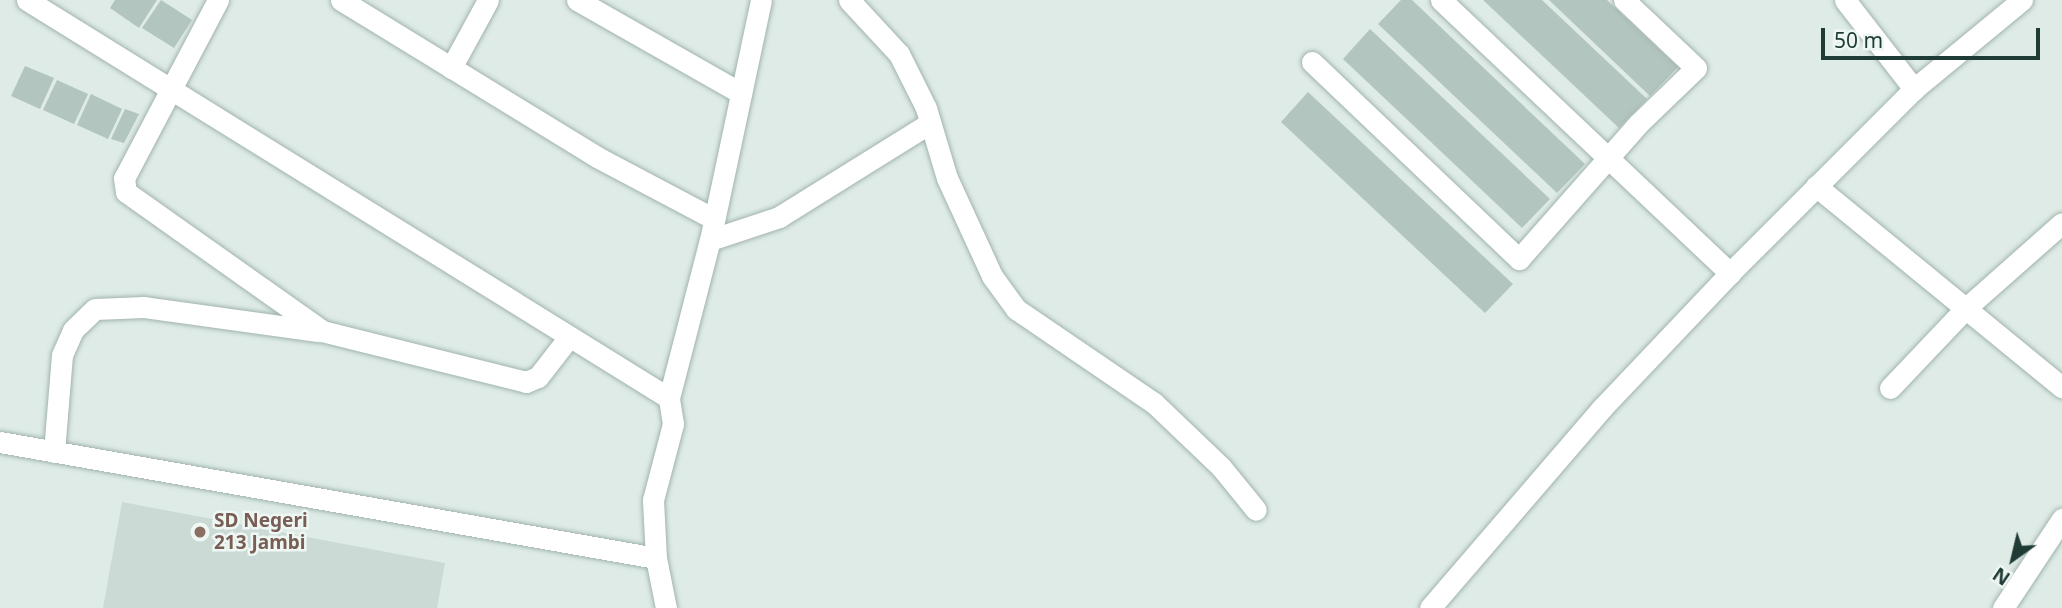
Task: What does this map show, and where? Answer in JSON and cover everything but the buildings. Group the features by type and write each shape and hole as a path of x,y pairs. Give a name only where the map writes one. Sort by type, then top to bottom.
{"street":[{"path":"27,0 170,92 668,398"},
{"path":"218,0 124,178 126,192 322,331"},
{"path":"341,0 712,230 779,217 930,123"},
{"path":"451,68 488,0"},
{"path":"577,0 741,93"},
{"path":"666,608 656,558 653,500 673,424 668,398 712,230 761,0"},
{"path":"849,0 899,54 930,123 947,178 986,264 1016,309 1154,403 1221,467 1256,510"},
{"path":"1441,0 1730,273"},
{"path":"1312,62 1519,259 1608,158 1696,68 1624,0"},
{"path":"1845,0 1914,89"},
{"path":"1430,608 1602,408 1730,273 1914,89 2022,0"},
{"path":"1816,186 2062,387"},
{"path":"1890,388 1966,308 2062,223"},
{"path":"54,452 62,355 72,330 95,309 144,307 322,331 526,382 538,377 569,337"},
{"path":"0,442 656,558"},
{"path":"2003,608 2062,519"}],"shaded area":[{"name":"SD Negeri 213 Jambi","path":"122,502 445,563 437,608 103,608"}],"place":[{"name":"SD Negeri 213 Jambi","path":"200,532"}]}
